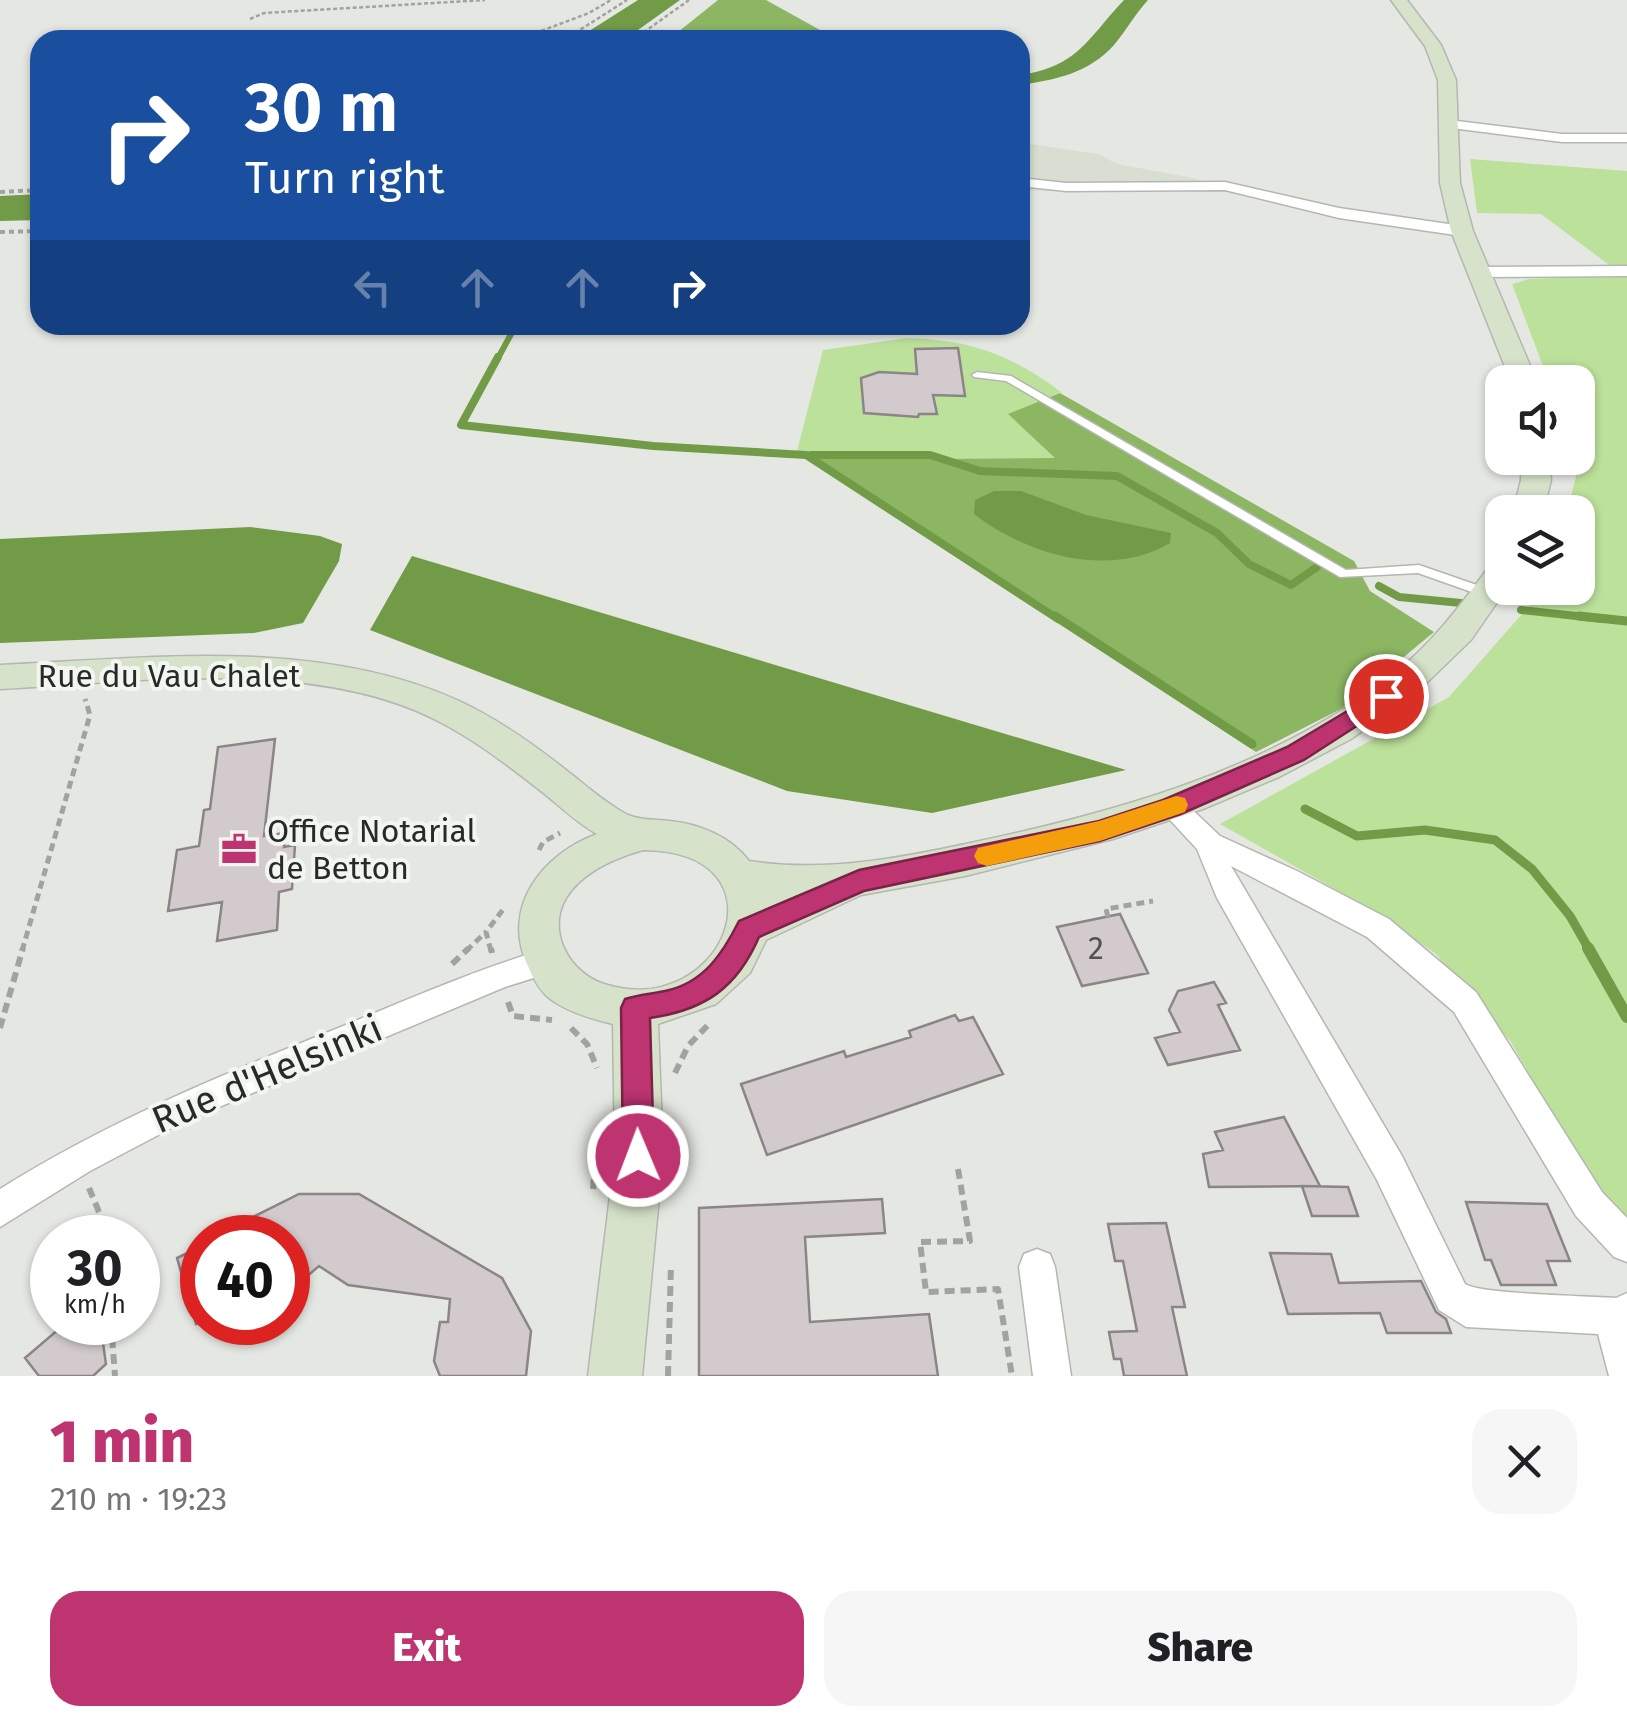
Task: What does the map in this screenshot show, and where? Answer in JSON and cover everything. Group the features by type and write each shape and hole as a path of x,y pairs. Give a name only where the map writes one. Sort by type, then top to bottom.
{"main road":[{"path":"1399,0 1434,45 1453,80 1449,124 1455,159 1450,183 1469,231 1477,272 1517,365"},
{"path":"749,929 859,881 1100,831 1172,807 1295,754 1386,696 1454,640 1485,597"},
{"name":"Rue du Vau Chalet","path":"0,677 234,670 300,673 363,682 441,707 492,736 607,825 643,835"},
{"path":"552,779 559,851 538,928 545,962 566,986 597,1003 635,1008 674,1002 709,985 735,960 749,929 750,902 740,876 723,857 700,843 672,836 643,835 559,851"},
{"path":"740,876 859,881"},
{"path":"615,1376 638,1156 635,1008"}],"street":[{"path":"1449,124 1562,138 1627,138"},
{"path":"1030,183 1225,186 1338,212 1469,231"},
{"path":"1477,272 1627,271"},
{"path":"1172,807 1210,844 1288,879 1378,928 1455,993 1500,1056 1590,1204 1624,1246"},
{"path":"1210,844 1214,870 1257,936 1400,1192 1452,1296 1466,1308 1623,1314 1617,1336 1627,1372"},
{"name":"Rue d'Helsinki","path":"0,1210 78,1160 169,1112 500,976 545,962"},
{"path":"1037,1267 1052,1376"}],"lane":[{"path":"976,375 1008,378 1344,574 1418,570 1485,580"}],"path":[{"path":"250,18 264,13 485,0"},
{"path":"537,30 581,19 611,0"},
{"path":"580,30 627,0"},
{"path":"647,30 689,0"},
{"path":"0,192 30,190"},
{"path":"0,232 30,230"},
{"path":"0,1028 90,715 81,687"},
{"path":"516,893 486,932 513,1016 559,1022 582,1038 591,1051 601,1083 636,1074 675,1074 688,1046 716,1020"},
{"path":"1108,916 1106,909 1112,905 1154,902"},
{"path":"78,1160 99,1215"},
{"path":"958,1169 970,1242 920,1242 926,1292 998,1289 1012,1376"},
{"path":"113,1345 115,1376"}],"shaded area":[{"path":"638,0 680,0 638,30 591,30"},
{"path":"718,0 766,0 820,30 680,30"},
{"path":"1124,0 1148,0 1104,55 1071,74 1030,83 1030,73 1056,65 1080,49"},
{"path":"1030,144 1098,154 1117,164 1194,178 1215,188 1030,191"},
{"path":"1470,159 1627,171 1627,1232 1612,1220 1511,1042 1435,953 1361,904 1220,824 1449,697 1530,605 1595,605 1595,495 1571,495 1576,475 1595,475 1595,365 1543,365 1512,284 1529,279 1624,276 1541,214 1477,213"},
{"path":"30,194 30,220 0,221 0,196"},
{"path":"907,338 951,342 989,352 1024,368 1061,392 1009,415 1057,458 935,459 797,451 823,350"},
{"path":"1060,393 1354,561 1370,591 1434,632 1341,709 1256,752 797,451 935,459 1055,458 1008,414"},
{"path":"994,491 1021,491 1086,515 1171,533 1170,543 1146,554 1121,559 1095,560 1043,551 1018,541 974,514 975,500"},
{"path":"250,527 320,536 342,544 339,561 303,623 254,633 0,643 0,539"},
{"path":"412,556 1126,770 932,813 787,791 370,630"}],"building":[{"path":"958,348 965,396 933,395 937,414 918,417 864,413 861,378 879,372 917,374 915,349"},
{"name":"Office Notarial de Betton","path":"275,739 264,836 285,833 284,847 295,845 292,889 279,892 277,930 217,941 222,902 168,911 177,850 199,846 204,810 210,809 218,747"},
{"path":"1120,914 1148,973 1082,986 1057,927"},
{"path":"1214,982 1226,1003 1218,1005 1240,1050 1168,1065 1155,1038 1180,1032 1169,1010 1178,991"},
{"path":"955,1015 959,1021 973,1017 1003,1074 767,1155 741,1084 844,1051 846,1057 911,1037 909,1031"},
{"path":"1284,1117 1320,1186 1209,1187 1203,1154 1223,1150 1215,1132"},
{"path":"1302,1186 1348,1187 1358,1216 1312,1216"},
{"path":"299,1194 359,1194 502,1278 531,1331 526,1376 440,1376 434,1361 440,1322 448,1322 450,1299 348,1285 319,1266 310,1274 310,1215 257,1215"},
{"path":"882,1199 885,1233 805,1237 810,1322 929,1314 938,1376 699,1376 699,1208"},
{"path":"1466,1202 1547,1204 1570,1261 1547,1261 1556,1285 1501,1285 1491,1260 1485,1260"},
{"path":"1166,1223 1185,1307 1172,1307 1187,1376 1124,1376 1121,1359 1114,1359 1109,1332 1137,1331 1123,1261 1115,1261 1108,1224"},
{"path":"1270,1253 1331,1254 1339,1283 1421,1281 1451,1333 1387,1333 1380,1313 1288,1314"},
{"path":"40,1345 103,1345 106,1364 93,1376 39,1376 25,1358"}],"waterway":[{"path":"497,360 511,335"},
{"path":"498,357 461,425 653,446 806,455 1058,619"},
{"path":"811,455 930,455 980,471 1117,476 1217,533 1249,564 1291,585 1317,567"},
{"path":"1379,586 1399,597 1461,603"},
{"path":"1521,610 1603,619"},
{"path":"1055,616 1252,744"},
{"path":"1579,616 1627,621"},
{"path":"1305,809 1357,836 1425,830 1495,840 1532,869 1570,916 1590,951"},
{"path":"1588,948 1627,1017"}],"slow traffic":[{"path":"987,856 1100,831 1176,805"}],"place":[{"name":"Office Notarial de Betton","path":"239,849"}],"route":[{"path":"638,1156 635,1008 674,1002 709,985 735,960 749,929 859,881 1100,831 1172,807 1295,754 1386,696"}]}
